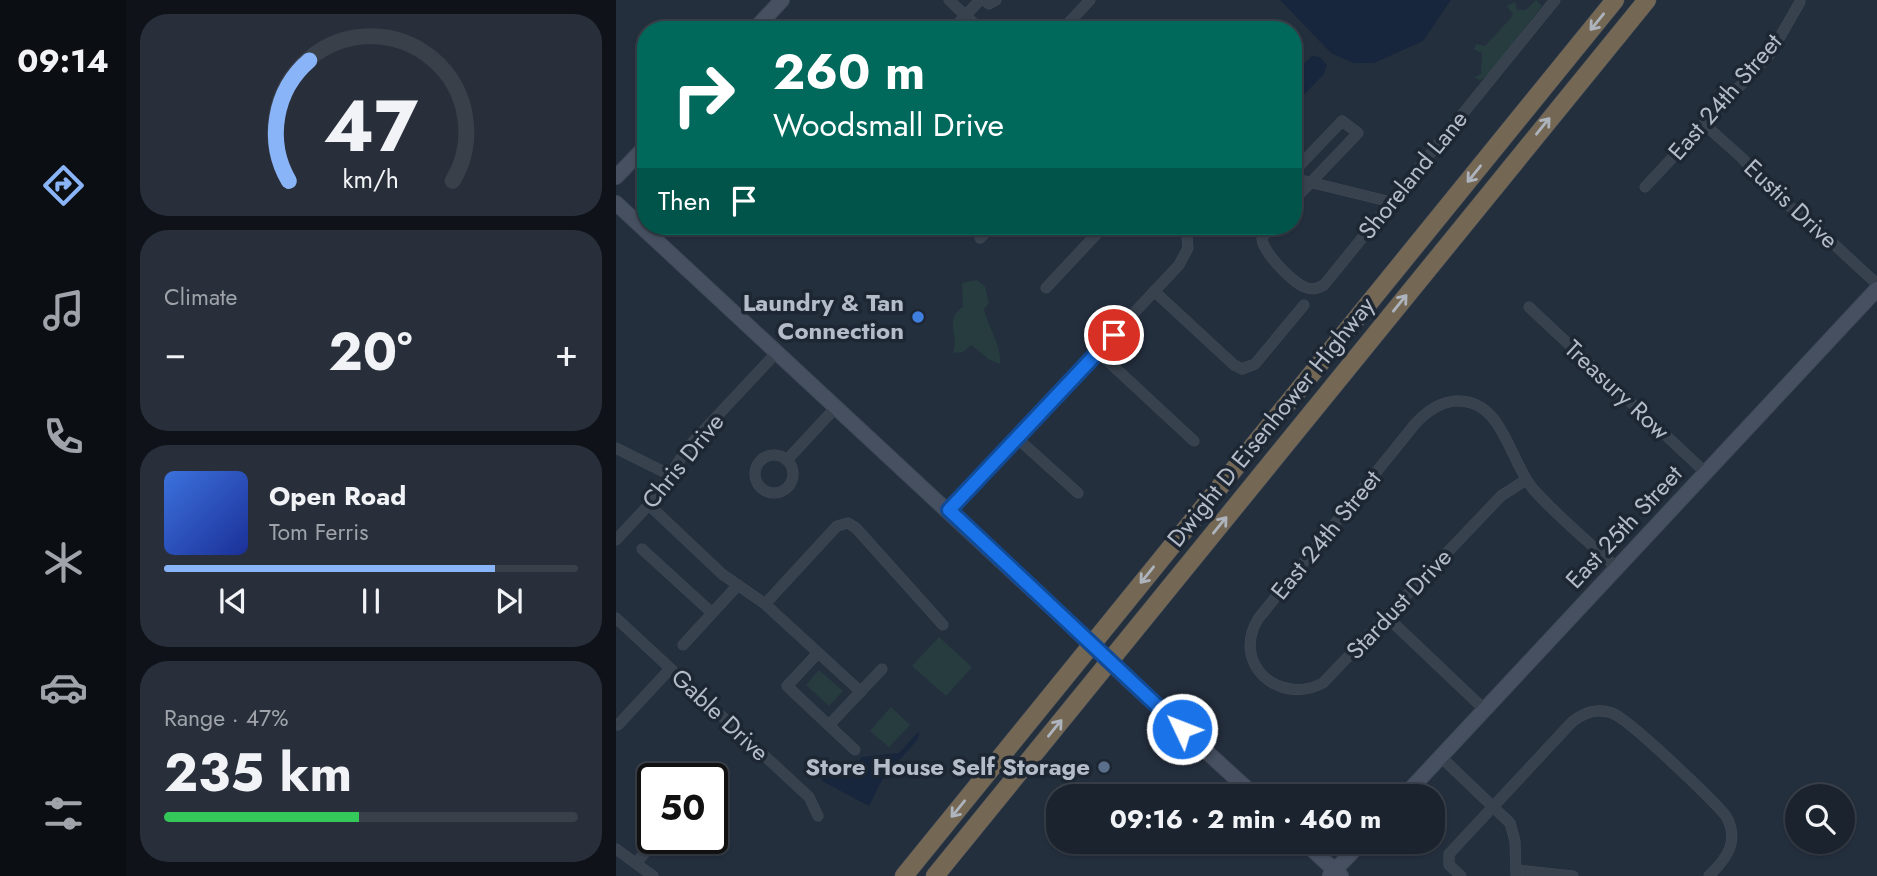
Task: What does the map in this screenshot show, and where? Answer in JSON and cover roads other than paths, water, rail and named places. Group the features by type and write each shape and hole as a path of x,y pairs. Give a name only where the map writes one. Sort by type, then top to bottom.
{"highway":[{"name":"Dwight D Eisenhower Highway","path":"904,876 1615,0"},
{"name":"Dwight D Eisenhower Highway","path":"934,876 1647,0"}],"main road":[{"path":"762,21 782,0"},
{"path":"616,177 637,155"},
{"path":"616,203 637,222"},
{"path":"651,235 1242,784"},
{"name":"East 25th Street","path":"1415,784 1877,287"},
{"path":"1316,854 1335,874 1352,854"}],"street":[{"path":"949,0 971,21"},
{"path":"960,21 982,0 989,5 996,0"},
{"path":"1070,21 1090,0"},
{"name":"Shoreland Lane","path":"1265,235 1261,242 1265,250 1301,286 1314,289 1326,283 1555,0"},
{"name":"East 24th Street","path":"1645,187 1770,54 1800,2"},
{"path":"1302,163 1345,121 1358,134 1302,192"},
{"name":"Eustis Drive","path":"1704,124 1742,158 1776,196 1810,222 1877,287"},
{"path":"1302,180 1391,202"},
{"path":"980,239 984,235"},
{"path":"1046,288 1096,235"},
{"path":"949,510 1184,259 1188,248 1187,235"},
{"path":"1154,291 1234,365 1242,369 1255,364 1304,305"},
{"name":"Treasury Row","path":"1529,307 1706,473"},
{"name":"Chris Drive","path":"616,540 649,505 689,446 778,351"},
{"path":"1098,352 1194,441"},
{"name":"East 24th Street","path":"1261,674 1250,648 1258,619 1415,424 1433,408 1459,401 1471,403 1488,412 1498,425 1526,480"},
{"path":"787,460 837,406"},
{"path":"1017,438 1078,493"},
{"path":"616,448 670,475"},
{"path":"1526,480 1617,568"},
{"name":"Stardust Drive","path":"1261,674 1272,684 1287,690 1313,689 1329,678 1501,496 1526,480"},
{"path":"649,505 738,585 765,604 861,692"},
{"path":"765,604 837,526 848,523 856,528 943,625"},
{"path":"642,549 712,613"},
{"path":"683,645 738,585"},
{"path":"1387,617 1486,710"},
{"name":"Gable Drive","path":"616,618 808,797 818,816"},
{"path":"818,653 787,686 855,750"},
{"path":"618,725 670,669"},
{"path":"829,725 882,669"},
{"path":"1461,876 1449,865 1448,857 1572,722 1584,713 1603,710 1623,719 1721,810 1729,821 1733,837 1726,858 1709,876"},
{"path":"1441,757 1493,806 1512,829 1516,873 1573,876"},
{"path":"616,849 638,862 653,876"},
{"path":"638,862 644,854"}],"water":[{"path":"1280,0 1451,0 1423,41 1374,63 1353,63 1331,53"},
{"path":"1312,56 1320,57 1327,65 1324,74 1302,97 1302,65"},
{"path":"919,731 918,739 882,780 869,806 822,781 825,772 837,766 847,773 862,757 899,753"}],"place":[{"name":"Laundry & Tan Connection","path":"918,317"},
{"name":"Store House Self Storage","path":"1104,767"}]}
